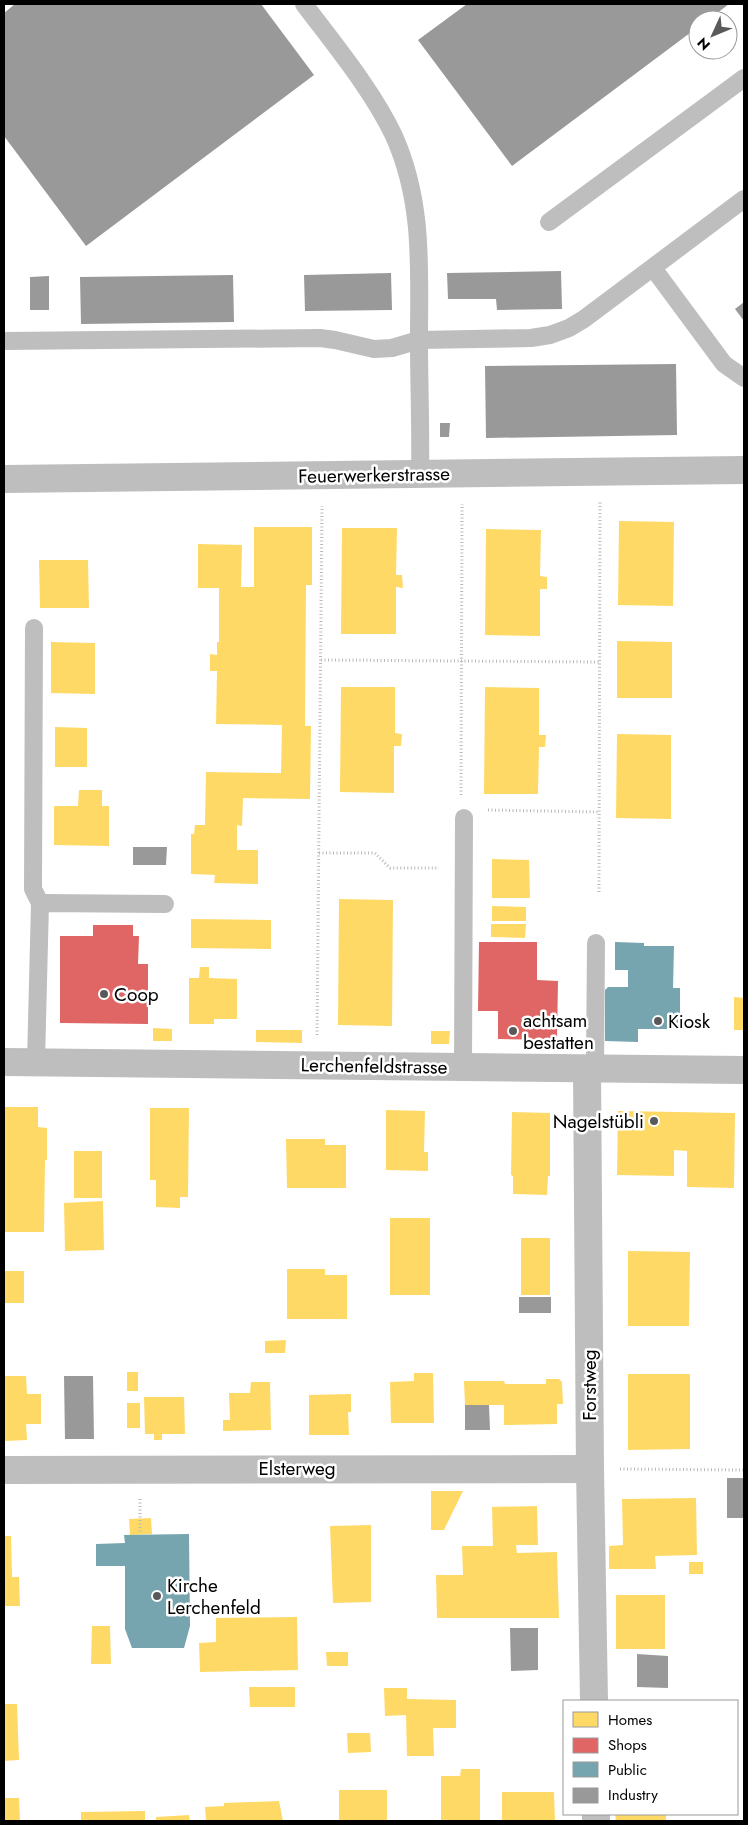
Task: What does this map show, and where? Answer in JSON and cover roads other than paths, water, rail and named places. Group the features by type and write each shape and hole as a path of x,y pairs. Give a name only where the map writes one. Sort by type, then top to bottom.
{"street":[{"name":"Feuerwerkerstrasse","path":"4,479 744,470"},
{"name":"Lerchenfeldstrasse","path":"4,1062 744,1070"},
{"name":"Forstweg","path":"591,1069 590,1469 594,1700"},
{"name":"Elsterweg","path":"4,1470 590,1469"}],"lane":[{"path":"309,5 370,95 394,136 408,174 417,226 420,280 420,474"},
{"path":"549,222 744,78"},
{"path":"4,341 320,338 374,349 392,348 419,340 530,338 550,335 569,328 584,319 744,199"},
{"path":"653,268 724,364 744,378"},
{"path":"34,628 33,889 40,903 36,1062"},
{"path":"462,814 464,868 462,1067"},
{"path":"40,903 165,904"},
{"path":"591,1069 596,943"}],"place":[{"name":"Coop","path":"104,994"},
{"name":"Kiosk","path":"658,1021"},
{"name":"achtsam bestatten","path":"513,1031"},
{"name":"Nagelstübli","path":"654,1121"},
{"name":"Kirche Lerchenfeld","path":"157,1596"}]}
